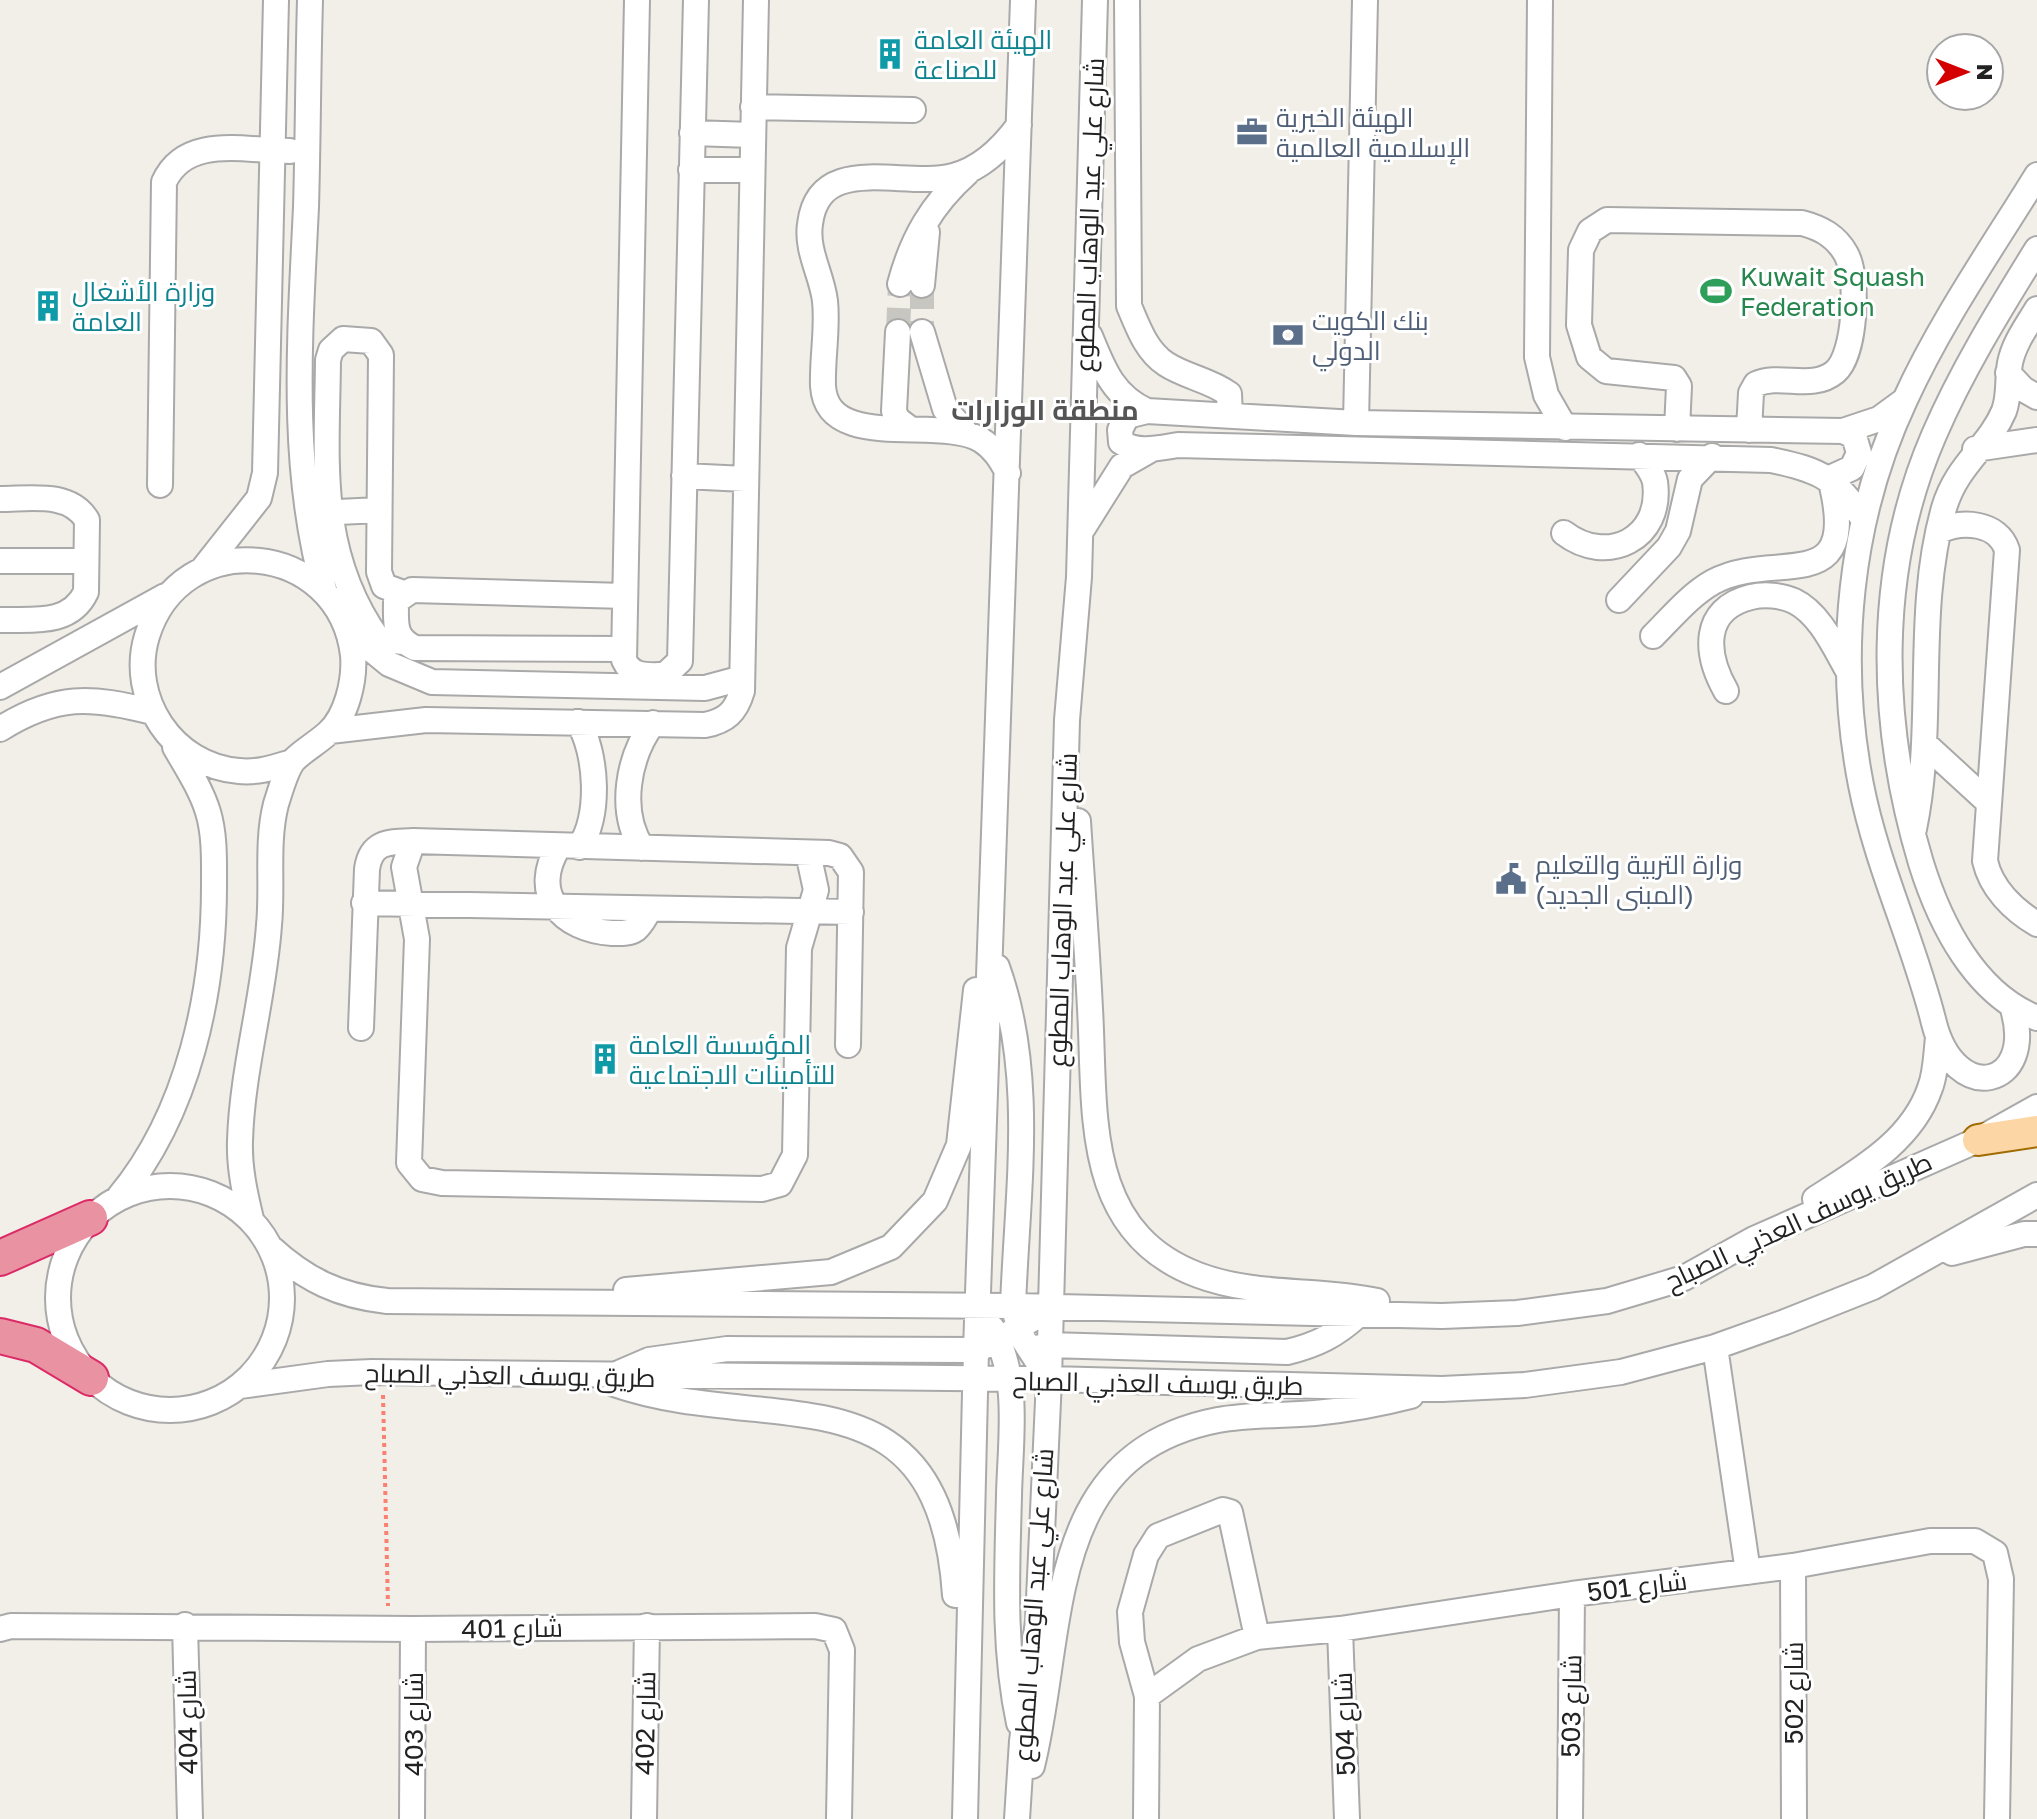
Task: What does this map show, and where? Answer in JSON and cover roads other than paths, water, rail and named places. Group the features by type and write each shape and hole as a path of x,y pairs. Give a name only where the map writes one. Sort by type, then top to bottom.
{"highway":[{"path":"0,1258 90,1218"},
{"path":"0,1336 36,1345 91,1378"}],"main road":[{"path":"1978,1140 2037,1131"}],"street":[{"path":"202,570 259,498 265,473 276,0"},
{"path":"637,0 624,649 627,668 636,674 665,675 680,661 696,0"},
{"path":"330,731 426,720 719,722 738,704 742,678 756,0"},
{"path":"504,1302 831,1272 891,1247 935,1201 959,1145 986,897 996,737 1023,0"},
{"name":"شارع علي عبد الوهاب المطوع","path":"1018,1819 1022,1741 1038,1621 1049,1379 1018,1344 1051,1307 1067,720 1080,534 1095,0"},
{"path":"1127,0 1129,306 1142,339 1166,364 1213,382 1229,394 1230,415"},
{"path":"1356,423 1365,0"},
{"path":"1540,0 1537,357 1546,395 1565,428"},
{"path":"167,735 188,753 225,768 266,770 292,762 330,731 344,708 352,682 353,656 347,630 325,593 307,508 302,452 300,343 311,8"},
{"path":"753,107 913,110"},
{"path":"911,285 931,210 969,171 997,151 1019,125"},
{"path":"692,133 752,135"},
{"path":"160,485 164,182 170,168 185,155 205,149 308,151"},
{"path":"691,170 752,170"},
{"path":"967,434 852,425 828,405 823,385 826,306 810,243 812,213 825,189 847,178 936,180 969,171"},
{"path":"2013,1009 2019,1031 2016,1054 2003,1071 1987,1078 1970,1077 1956,1068 1938,1038 1927,993 1874,838 1861,786 1848,670 1852,600 1864,520 1880,462 1905,400 2037,175"},
{"path":"1677,429 1679,386 1674,378 1606,371 1583,347 1579,325 1581,250 1590,231 1607,220 1802,223 1830,234 1840,244 1853,271 1851,340 1843,363 1825,378 1814,381 1756,384 1751,393 1749,430"},
{"path":"2037,249 1957,386 1933,436 1900,543 1892,594 1888,665 1893,743 1913,835 1930,891 1954,941 1988,984 2013,1009 2037,1018"},
{"path":"1913,835 1925,744 1925,642 1939,528 1950,490 1975,449 1999,420 2009,390 2008,373 2017,343 2037,309"},
{"path":"1087,329 1111,383 1129,403 1147,411"},
{"path":"909,428 897,419 894,411 910,332 945,409 967,434 992,448 1008,473"},
{"path":"403,593 384,586 379,572 381,355 378,346 365,339 343,339 331,350 328,360 327,507 332,539 357,610 378,639 403,642 415,648 624,649"},
{"path":"2008,373 2037,397"},
{"path":"1864,520 1830,478 1815,470 1771,460 1712,456 1178,445 1150,450 1128,448 1121,442 1120,430 1127,416 1147,411 1356,423 1843,431 1879,419 1905,400"},
{"path":"1830,478 1852,468 1859,453 1854,436 1843,431"},
{"path":"1975,449 2037,440"},
{"path":"1080,534 1122,466 1150,450"},
{"path":"1564,533 1580,545 1598,550 1631,541 1641,532 1655,502 1655,478 1639,455"},
{"path":"1619,600 1669,547 1678,531 1690,479 1712,456"},
{"path":"684,476 745,479"},
{"path":"1653,636 1714,581 1736,574 1813,564 1834,542 1839,519 1830,478"},
{"path":"1915,487 1939,528"},
{"path":"0,499 56,499 81,511 87,520 86,592 69,613 53,619 0,620"},
{"path":"327,507 338,512 379,510"},
{"path":"1939,528 1966,524 1990,530 2005,544 2007,563 1987,801 1987,874 2001,895 2037,924"},
{"path":"0,687 170,593 202,570 227,561 254,559 292,570 325,593"},
{"path":"0,561 86,561"},
{"path":"403,642 396,632 396,601 403,593 412,590 625,596"},
{"path":"119,1197 153,1186 188,1186 222,1198 251,1219 270,1247 281,1284 279,1322 265,1357 240,1386 212,1402 180,1410 158,1409 117,1397 91,1378 70,1349 59,1316 59,1280 66,1258 90,1218 119,1197 155,1148 178,1093 200,1014 212,933 214,855 209,815 198,787 152,712 143,681 143,649 152,619 170,593"},
{"path":"1726,691 1711,653 1717,617 1734,601 1758,595 1796,602 1829,637 1848,670"},
{"path":"347,630 389,664 410,676 455,685 705,688 742,678"},
{"path":"0,729 31,711 73,700 116,702 152,712"},
{"path":"1067,720 1074,765 1097,1147 1104,1177 1120,1208 1139,1237 1166,1259 1197,1275 1273,1292 1368,1299 1442,1316"},
{"path":"578,722 589,743 593,765 590,827 547,868 546,883 556,907 584,930 625,933 639,926 650,909 851,912"},
{"path":"642,848 629,814 630,772 637,748 653,723"},
{"path":"965,1819 976,1350 992,953 996,737"},
{"path":"1925,744 1987,801"},
{"path":"251,1219 243,1182 242,1106 264,973 272,824 292,762"},
{"path":"413,841 404,867 417,939 409,1163 422,1179 442,1183 762,1189 780,1184 795,1155 799,948 816,878 808,853"},
{"path":"361,1028 364,903 368,861 375,847 390,842 413,841 808,853 840,856 849,864 848,1045"},
{"path":"364,903 556,907"},
{"path":"992,953 1011,1013 1022,1076 1018,1344 1006,1626 1011,1685 1022,1741"},
{"path":"1754,1239 1860,1171 1905,1133 1930,1088 1938,1038"},
{"name":"طريق يوسف العذبي الصباح","path":"240,1386 328,1374 383,1372 602,1377 976,1379 1018,1344 1051,1307 1442,1316 1517,1313 1607,1301 1684,1278 1754,1239 1978,1140 2037,1107"},
{"name":"طريق يوسف العذبي الصباح","path":"270,1247 295,1270 323,1287 354,1297 504,1302 978,1307 1018,1344 1049,1379 1442,1389 1525,1385 1621,1372 1715,1347 1873,1287 2037,1195"},
{"path":"1873,1287 1959,1250 2037,1234"},
{"path":"978,1307 1018,1344"},
{"path":"602,1377 649,1360 727,1349 976,1350 1018,1344 1287,1352 1313,1346 1338,1333 1358,1315"},
{"path":"1715,1347 1748,1572"},
{"path":"602,1377 668,1399 809,1413 843,1420 874,1435 902,1455 925,1481 941,1512 952,1545 966,1746"},
{"path":"1018,1819 1040,1734 1059,1603 1073,1544 1092,1502 1120,1466 1152,1442 1184,1427 1222,1419 1318,1413 1379,1404 1442,1389"},
{"path":"1146,1819 1147,1696 1132,1642 1130,1612 1146,1555 1158,1536 1223,1510 1230,1512 1257,1637"},
{"name":"شارع 501","path":"1147,1696 1198,1659 1257,1637 1340,1629 1572,1594 1793,1566 1930,1541 1975,1541 1995,1553 2001,1579 1997,1819"},
{"name":"شارع 502","path":"1793,1566 1794,1819"},
{"name":"شارع 503","path":"1570,1819 1572,1594"},
{"name":"شارع 401","path":"0,1629 185,1625 401,1629 815,1626 834,1630 842,1650 839,1819"},
{"name":"شارع 404","path":"185,1625 190,1819"},
{"name":"شارع 402","path":"644,1819 647,1626"},
{"name":"شارع 403","path":"401,1629 412,1819"},
{"name":"شارع 504","path":"1340,1629 1347,1819"}],"tunnel":[{"path":"898,332 900,284"},
{"path":"922,285 922,332"}],"place":[{"name":"الهيئة العامة للصناعة","path":"890,54"},
{"name":"الهيئة الخيرية الإسلامية العالمية","path":"1252,132"},
{"name":"Kuwait Squash Federation","path":"1716,291"},
{"name":"وزارة الأشغال العامة","path":"48,306"},
{"name":"بنك الكويت الدولي","path":"1288,335"},
{"name":"وزارة التربية والتعليم (المبنى الجديد)","path":"1511,879"},
{"name":"المؤسسة العامة للتأمينات الاجتماعية","path":"605,1059"}],"district":[{"name":"منطقة الوزارات","path":"1045,409"}]}
